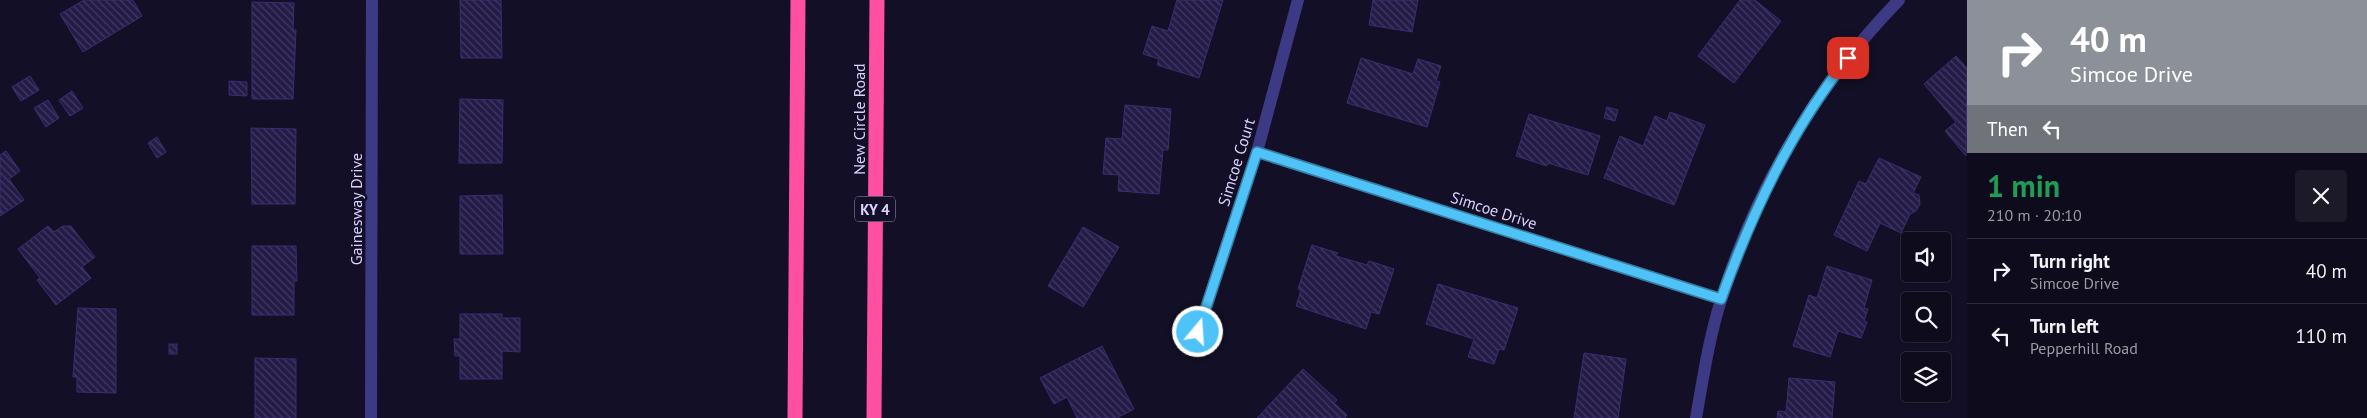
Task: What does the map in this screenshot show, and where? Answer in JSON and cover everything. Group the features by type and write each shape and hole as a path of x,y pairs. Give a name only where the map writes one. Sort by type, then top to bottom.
{"highway":[{"path":"795,418 798,0"},
{"name":"New Circle Road","path":"874,418 877,0"}],"street":[{"name":"Gainesway Drive","path":"371,418 372,0"},
{"name":"Simcoe Court","path":"1198,332 1257,152 1287,47 1298,0"},
{"path":"1696,418 1711,338 1721,299 1763,194 1793,138 1823,89 1872,28 1899,0"},
{"name":"Simcoe Drive","path":"1257,152 1721,299"}],"building":[{"path":"84,0 133,0 142,16 83,52 60,14"},
{"path":"460,0 501,0 502,58 461,58"},
{"path":"1177,0 1223,0 1199,78 1157,65 1159,59 1143,54 1152,26 1168,31"},
{"path":"1373,0 1418,0 1412,32 1369,25"},
{"path":"1740,0 1755,0 1781,21 1734,83 1698,56"},
{"path":"252,2 294,3 293,30 296,30 293,99 252,99"},
{"path":"1956,56 1967,68 1966,156 1945,131 1956,122 1924,84"},
{"path":"1361,58 1413,74 1418,59 1441,66 1436,81 1440,82 1427,127 1347,103"},
{"path":"30,76 39,90 21,101 12,87"},
{"path":"229,81 247,82 247,96 229,95"},
{"path":"72,91 83,108 70,116 59,100"},
{"path":"460,99 503,100 502,163 459,163"},
{"path":"48,100 59,118 46,127 34,108"},
{"path":"1125,105 1171,109 1168,150 1163,150 1159,194 1118,191 1119,175 1103,174 1106,138 1122,139"},
{"path":"1607,107 1618,110 1615,121 1604,118"},
{"path":"1670,112 1705,125 1674,205 1604,178 1620,136 1643,146 1655,116 1667,121"},
{"path":"1529,114 1600,136 1588,175 1548,163 1547,166 1516,156"},
{"path":"251,128 296,129 295,204 252,204"},
{"path":"157,137 166,152 157,158 148,143"},
{"path":"6,151 20,171 9,179 24,200 0,216 0,155"},
{"path":"1879,158 1921,177 1913,193 1919,195 1920,204 1916,211 1910,214 1901,233 1880,223 1867,251 1834,235 1859,181 1866,184"},
{"path":"502,195 503,254 460,254 460,196"},
{"path":"48,226 54,232 63,226 71,226 95,257 82,267 91,278 56,305 37,280 40,278 18,249"},
{"path":"1083,227 1119,247 1083,307 1048,286"},
{"path":"1312,245 1338,253 1336,256 1367,265 1369,261 1394,269 1379,314 1371,312 1366,329 1296,306 1301,290 1298,289"},
{"path":"252,246 296,246 297,281 294,281 294,315 252,315"},
{"path":"1827,266 1872,280 1864,308 1868,309 1864,321 1867,322 1861,338 1838,331 1830,357 1793,346 1809,295 1817,298"},
{"path":"1438,284 1518,308 1504,350 1499,349 1494,364 1468,357 1474,339 1426,324"},
{"path":"78,308 116,309 116,393 77,392 77,377 73,377"},
{"path":"460,314 502,314 502,318 520,318 520,352 502,351 502,379 460,379 460,356 455,356 454,339 460,339"},
{"path":"169,344 177,344 177,354 169,354"},
{"path":"1102,346 1134,409 1117,418 1077,418 1067,397 1054,404 1040,378"},
{"path":"1584,353 1626,359 1618,418 1574,418"},
{"path":"255,358 296,359 296,418 255,418"},
{"path":"1303,369 1337,400 1334,403 1347,415 1345,418 1257,418"},
{"path":"1789,378 1835,382 1832,418 1777,418 1778,411 1786,412"}],"route":[{"path":"1198,332 1257,152 1721,299 1763,194 1793,138 1823,89 1848,58"}]}
